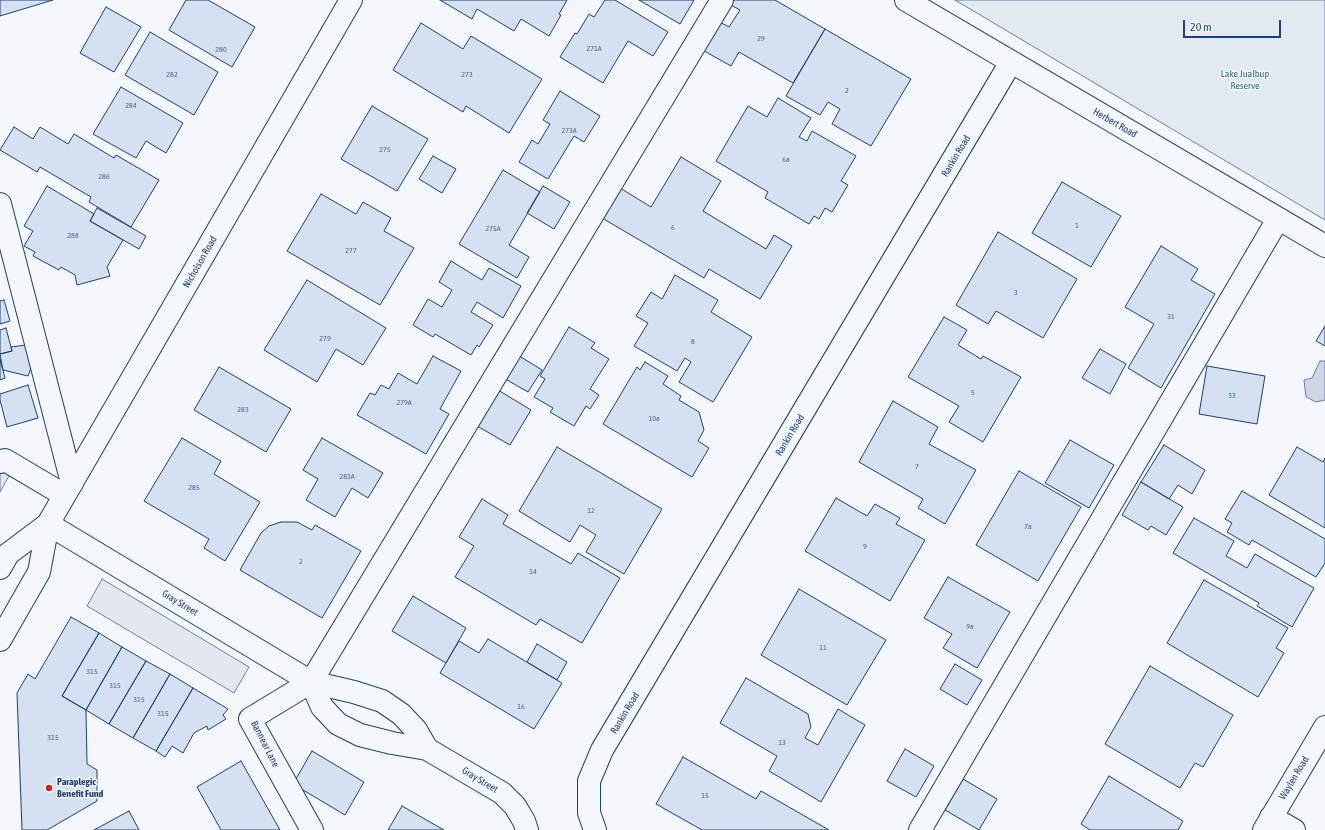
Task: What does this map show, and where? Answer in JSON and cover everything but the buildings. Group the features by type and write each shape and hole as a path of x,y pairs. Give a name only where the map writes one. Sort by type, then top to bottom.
{"street":[{"name":"Nicholson Road","path":"0,640 39,572 48,524 351,0"},
{"path":"311,682 722,0"},
{"name":"Herbert Road","path":"906,0 1325,246"},
{"name":"Rankin Road","path":"592,822 590,781 602,750 1012,62"},
{"path":"0,204 68,489"},
{"path":"920,830 1278,219"},
{"path":"0,462 5,460 68,489"},
{"name":"Nicholson Road","path":"0,568 8,554 48,524"},
{"name":"Gray Street","path":"48,524 311,682 354,692 382,701 400,714 416,730 427,749"},
{"name":"Gray Street","path":"311,682 322,707 338,724 360,735 392,743 427,749 502,793 515,806 526,826"},
{"name":"Bannear Lane","path":"311,682 250,719 312,830"},
{"name":"Waylen Road","path":"1268,823 1325,726"},
{"path":"1268,823 1294,830"}],"green space":[{"name":"Lake Jualbup Reserve","path":"955,0 1325,0 1325,220"}],"shaded area":[{"path":"1320,361 1325,361 1325,400 1316,402 1306,397 1304,380 1312,378"},
{"path":"0,468 10,474 0,492"},
{"path":"102,579 249,667 234,693 87,606"}],"place":[{"name":"Paraplegic Benefit Fund","path":"49,788"}]}
